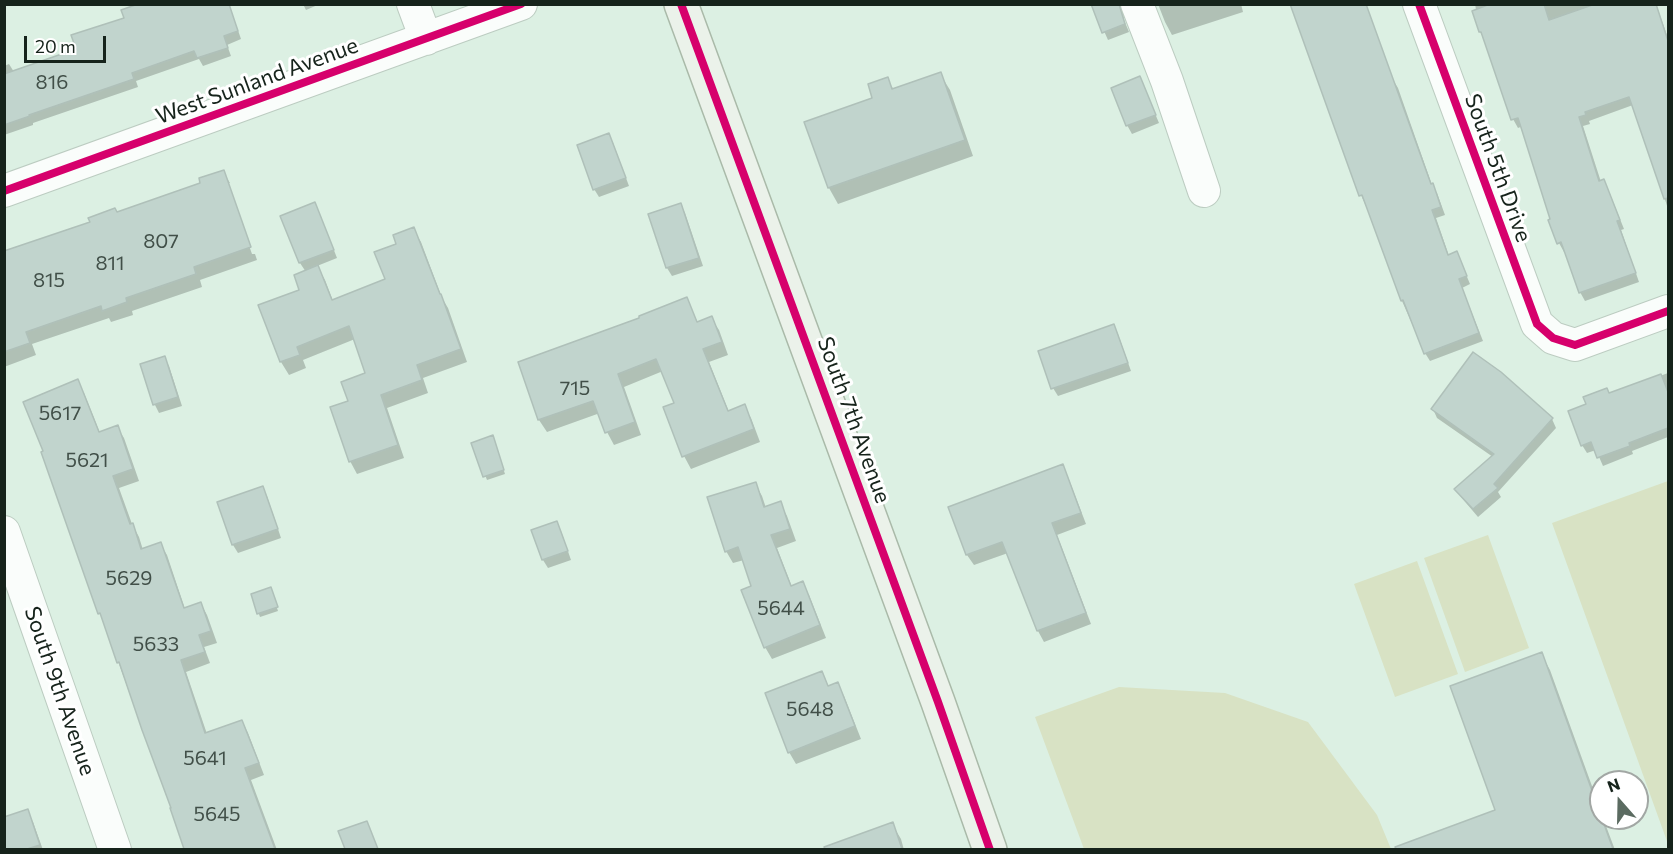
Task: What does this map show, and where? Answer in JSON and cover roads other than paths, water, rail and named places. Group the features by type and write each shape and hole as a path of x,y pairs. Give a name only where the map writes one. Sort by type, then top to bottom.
{"main road":[{"name":"South 7th Avenue","path":"681,4 990,849"}],"street":[{"path":"413,4 426,39"},
{"name":"West Sunland Avenue","path":"4,191 521,4"},
{"path":"1137,4 1167,81 1204,191"},
{"name":"South 5th Drive","path":"1419,4 1536,324 1552,338 1575,345 1668,311"},
{"name":"South 9th Avenue","path":"4,531 115,849"}]}
